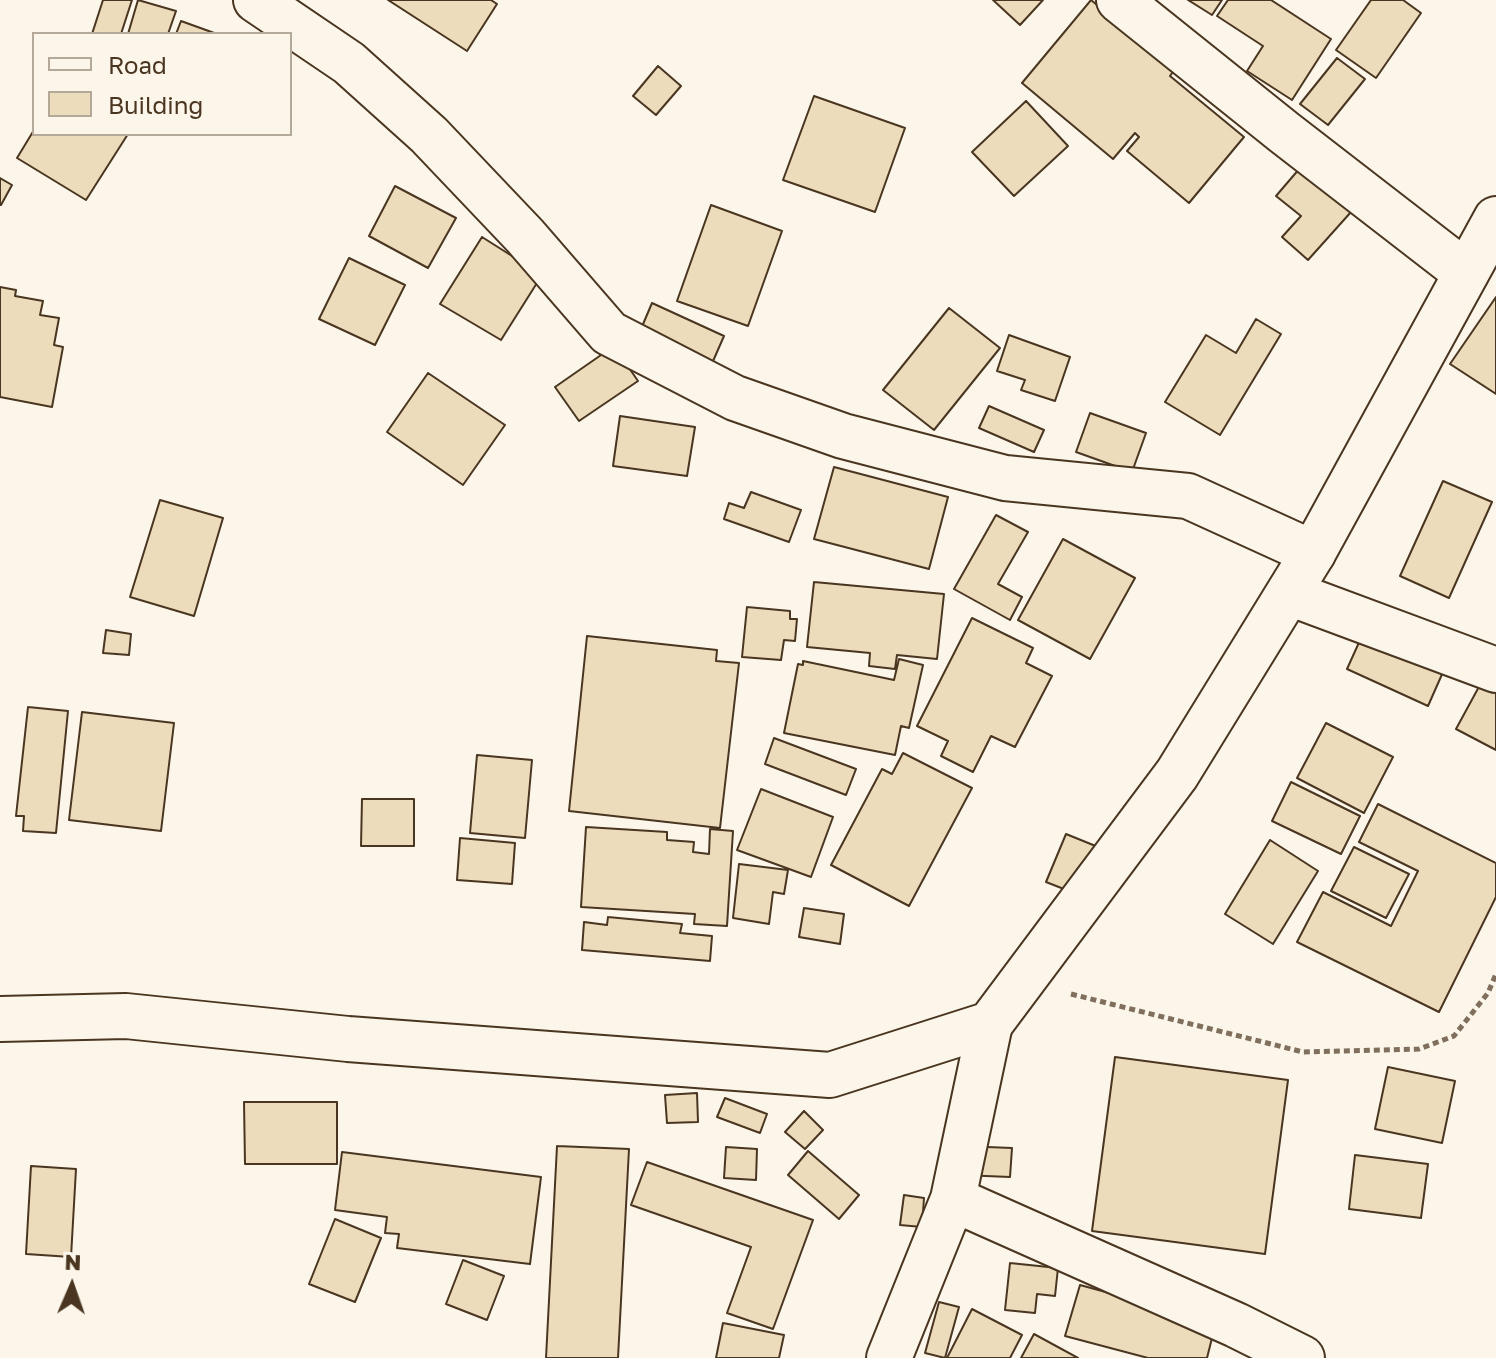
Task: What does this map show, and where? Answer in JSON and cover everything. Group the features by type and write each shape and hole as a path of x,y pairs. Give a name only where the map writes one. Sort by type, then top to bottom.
{"street":[{"path":"256,0 349,63 429,135 525,236 609,333 735,398 843,436 1005,478 1188,496 1313,553"},
{"path":"1119,0 1466,273"},
{"path":"889,1358 953,1199 990,1024 1177,774 1313,553 1496,219"},
{"path":"1289,593 1496,670"},
{"path":"0,1019 126,1016 348,1039 830,1075 990,1024"},
{"path":"953,1199 1236,1325 1302,1358"}],"path":[{"path":"1023,982 1303,1052 1419,1049 1454,1036 1488,993 1496,974"}],"building":[{"path":"103,0 132,0 122,32 93,32"},
{"path":"138,0 176,11 169,32 129,32"},
{"path":"388,0 491,0 497,4 467,51"},
{"path":"993,0 1043,0 1020,25"},
{"path":"1091,0 1175,69 1170,76 1244,137 1189,203 1127,151 1139,137 1135,133 1113,159 1022,83"},
{"path":"1188,0 1222,0 1212,15"},
{"path":"1228,0 1271,0 1331,39 1292,100 1247,71 1263,46 1217,16"},
{"path":"1371,0 1403,0 1421,13 1376,78 1336,50"},
{"path":"181,21 211,32 177,32"},
{"path":"1337,58 1365,79 1328,125 1300,104"},
{"path":"658,66 681,86 656,115 633,96"},
{"path":"814,96 905,128 875,212 783,180"},
{"path":"1026,101 1068,146 1014,196 972,152"},
{"path":"32,133 32,136 127,136 86,200 17,158"},
{"path":"1300,168 1351,212 1308,260 1282,237 1301,216 1276,196"},
{"path":"0,178 12,185 1,205 0,205"},
{"path":"395,186 456,218 428,268 369,236"},
{"path":"711,205 782,231 748,326 677,301"},
{"path":"482,237 542,275 501,340 440,304"},
{"path":"349,258 405,285 375,345 319,319"},
{"path":"0,287 16,290 15,296 43,301 40,315 59,318 54,345 63,347 52,407 0,397"},
{"path":"1496,297 1496,394 1450,364"},
{"path":"652,303 724,336 710,368 638,336"},
{"path":"949,308 1000,348 934,430 883,390"},
{"path":"1256,319 1281,334 1220,435 1165,402 1206,335 1236,353"},
{"path":"1009,335 1070,357 1055,401 1021,390 1025,380 997,371"},
{"path":"614,346 638,381 579,421 555,387"},
{"path":"428,373 505,425 463,485 387,432"},
{"path":"989,406 1044,430 1034,452 979,428"},
{"path":"1090,413 1146,433 1132,472 1076,452"},
{"path":"620,416 695,427 687,476 613,466"},
{"path":"834,467 948,497 929,569 814,539"},
{"path":"1443,481 1492,502 1449,598 1400,576"},
{"path":"751,492 801,510 789,542 724,519 729,503 744,508"},
{"path":"160,500 223,518 194,616 130,597"},
{"path":"996,515 1028,532 998,584 1022,597 1010,620 954,589"},
{"path":"1063,539 1135,578 1090,659 1018,620"},
{"path":"814,582 944,594 937,659 897,655 895,669 869,666 870,653 807,647"},
{"path":"747,607 790,611 790,619 797,619 795,641 784,640 781,660 742,657"},
{"path":"972,618 1033,648 1026,663 1052,676 1015,747 991,736 973,772 941,756 948,741 917,726"},
{"path":"1366,627 1447,663 1428,706 1347,669"},
{"path":"106,630 131,634 129,655 103,653"},
{"path":"587,636 717,650 716,661 739,663 720,828 569,811"},
{"path":"899,659 923,665 909,728 901,726 895,755 784,733 798,664 803,665 803,661 894,680"},
{"path":"1487,672 1496,677 1496,750 1456,729"},
{"path":"28,707 68,711 56,833 23,831 24,816 16,816"},
{"path":"82,712 174,723 161,831 69,820"},
{"path":"1326,723 1393,757 1364,813 1297,778"},
{"path":"774,738 856,769 846,795 765,764"},
{"path":"903,753 972,788 909,906 831,865 882,769 892,774"},
{"path":"477,755 532,760 525,838 470,833"},
{"path":"1291,782 1360,816 1341,854 1272,821"},
{"path":"761,789 833,817 811,877 737,850"},
{"path":"362,799 414,799 414,846 361,846"},
{"path":"1378,804 1496,863 1496,897 1439,1012 1297,942 1323,892 1391,926 1418,871 1359,842"},
{"path":"586,827 667,832 667,840 694,842 693,852 709,854 710,829 733,831 727,926 694,924 695,914 581,907"},
{"path":"1066,834 1103,849 1092,875 1078,868 1069,891 1046,882"},
{"path":"460,838 515,843 512,884 457,880"},
{"path":"1270,840 1318,871 1273,944 1225,914"},
{"path":"1354,847 1409,874 1386,918 1331,891"},
{"path":"739,864 788,870 784,894 773,892 769,924 733,918"},
{"path":"804,908 844,914 840,944 799,937"},
{"path":"608,917 682,924 680,933 712,936 710,961 582,950 584,922 607,925"},
{"path":"1115,1057 1288,1080 1265,1254 1092,1231"},
{"path":"1388,1067 1455,1081 1442,1143 1375,1129"},
{"path":"697,1093 698,1122 667,1123 665,1095"},
{"path":"725,1098 767,1114 760,1133 717,1117"},
{"path":"244,1102 337,1102 337,1164 245,1164"},
{"path":"804,1111 823,1130 805,1149 785,1132"},
{"path":"557,1146 629,1149 618,1358 546,1358"},
{"path":"962,1146 1012,1148 1010,1177 961,1175"},
{"path":"726,1147 757,1149 756,1180 724,1178"},
{"path":"808,1151 859,1195 839,1219 788,1175"},
{"path":"342,1152 541,1177 530,1264 397,1248 399,1234 385,1233 387,1217 335,1210"},
{"path":"1355,1155 1428,1164 1421,1218 1349,1209"},
{"path":"647,1162 813,1220 773,1329 727,1313 751,1247 631,1205"},
{"path":"31,1166 76,1169 71,1257 26,1254"},
{"path":"904,1195 924,1198 922,1227 900,1225"},
{"path":"335,1219 381,1238 355,1302 309,1284"},
{"path":"463,1260 504,1276 487,1320 446,1304"},
{"path":"1010,1263 1058,1268 1055,1296 1037,1294 1035,1313 1005,1310"},
{"path":"1080,1285 1216,1322 1207,1358 1148,1358 1065,1336"},
{"path":"939,1302 959,1307 945,1358 925,1353"},
{"path":"972,1309 1022,1335 1010,1358 947,1358"},
{"path":"723,1323 784,1335 779,1358 716,1358"},
{"path":"1034,1334 1078,1358 1021,1358"}]}
